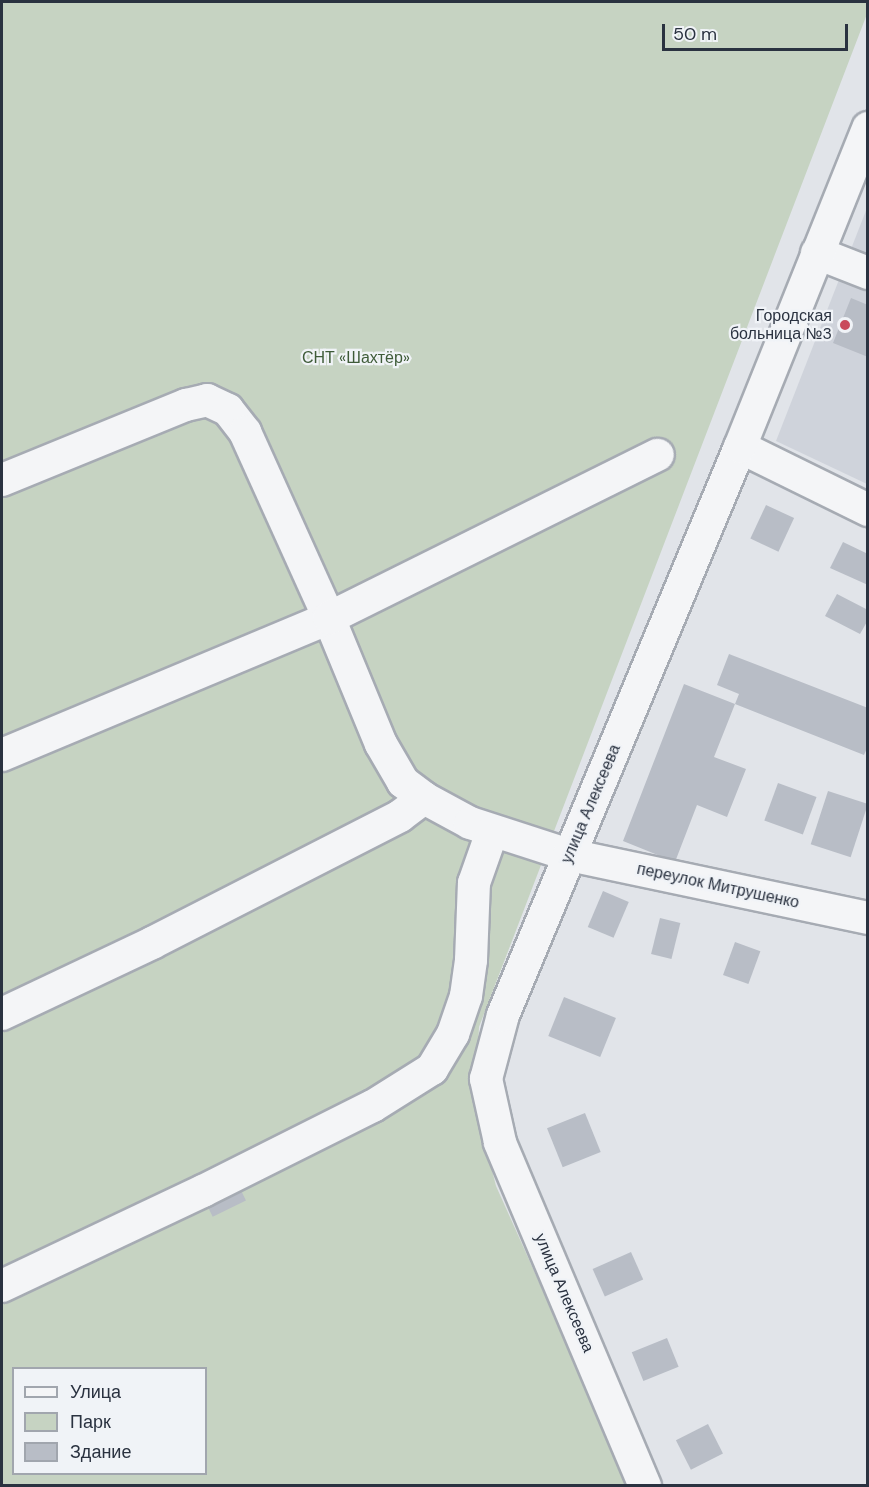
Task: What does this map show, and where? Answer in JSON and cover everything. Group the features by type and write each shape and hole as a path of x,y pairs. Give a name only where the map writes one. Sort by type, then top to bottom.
{"street":[{"name":"улица Алексеева","path":"645,1485 500,1142 486,1079 503,1015 740,447 867,128"},
{"path":"817,253 867,273"},
{"name":"переулок Митрушенко","path":"2,480 186,405 207,399 228,410 245,432 329,618 381,744 403,782 424,798 492,831 569,855 867,918"},
{"path":"740,447 867,510"},
{"path":"2,755 329,618 658,455"},
{"path":"2,1014 183,927 400,816 424,798"},
{"path":"2,1286 373,1106 432,1069 453,1034 466,996 471,960 474,883 492,831"}],"shaded area":[{"name":"Городская больница №3","path":"867,208 867,484 776,441"}],"green space":[{"name":"СНТ «Шахтёр»","path":"2,2 867,2 867,14 479,1027 475,1103 496,1186 630,1485 2,1486"}],"building":[{"path":"851,298 868,305 868,357 833,343"},
{"path":"766,505 794,518 778,552 750,539"},
{"path":"843,542 868,554 868,585 830,568"},
{"path":"837,594 868,610 868,620 860,634 825,616"},
{"path":"729,654 868,708 868,746 864,755 735,704 739,694 717,685"},
{"path":"684,684 735,704 714,757 746,769 727,817 697,805 675,862 623,841"},
{"path":"778,783 817,797 803,835 764,821"},
{"path":"828,791 868,804 851,857 811,844"},
{"path":"603,891 629,902 614,938 588,927"},
{"path":"660,918 680,923 671,959 651,954"},
{"path":"735,942 760,951 748,984 723,975"},
{"path":"564,997 616,1018 600,1057 548,1036"},
{"path":"585,1113 601,1152 563,1167 547,1128"},
{"path":"235,1178 246,1200 213,1217 202,1194"},
{"path":"631,1252 643,1279 605,1296 593,1269"},
{"path":"667,1338 679,1367 643,1381 632,1352"},
{"path":"708,1424 723,1453 691,1470 676,1440"}],"place":[{"name":"Городская больница №3","path":"845,325"}]}
